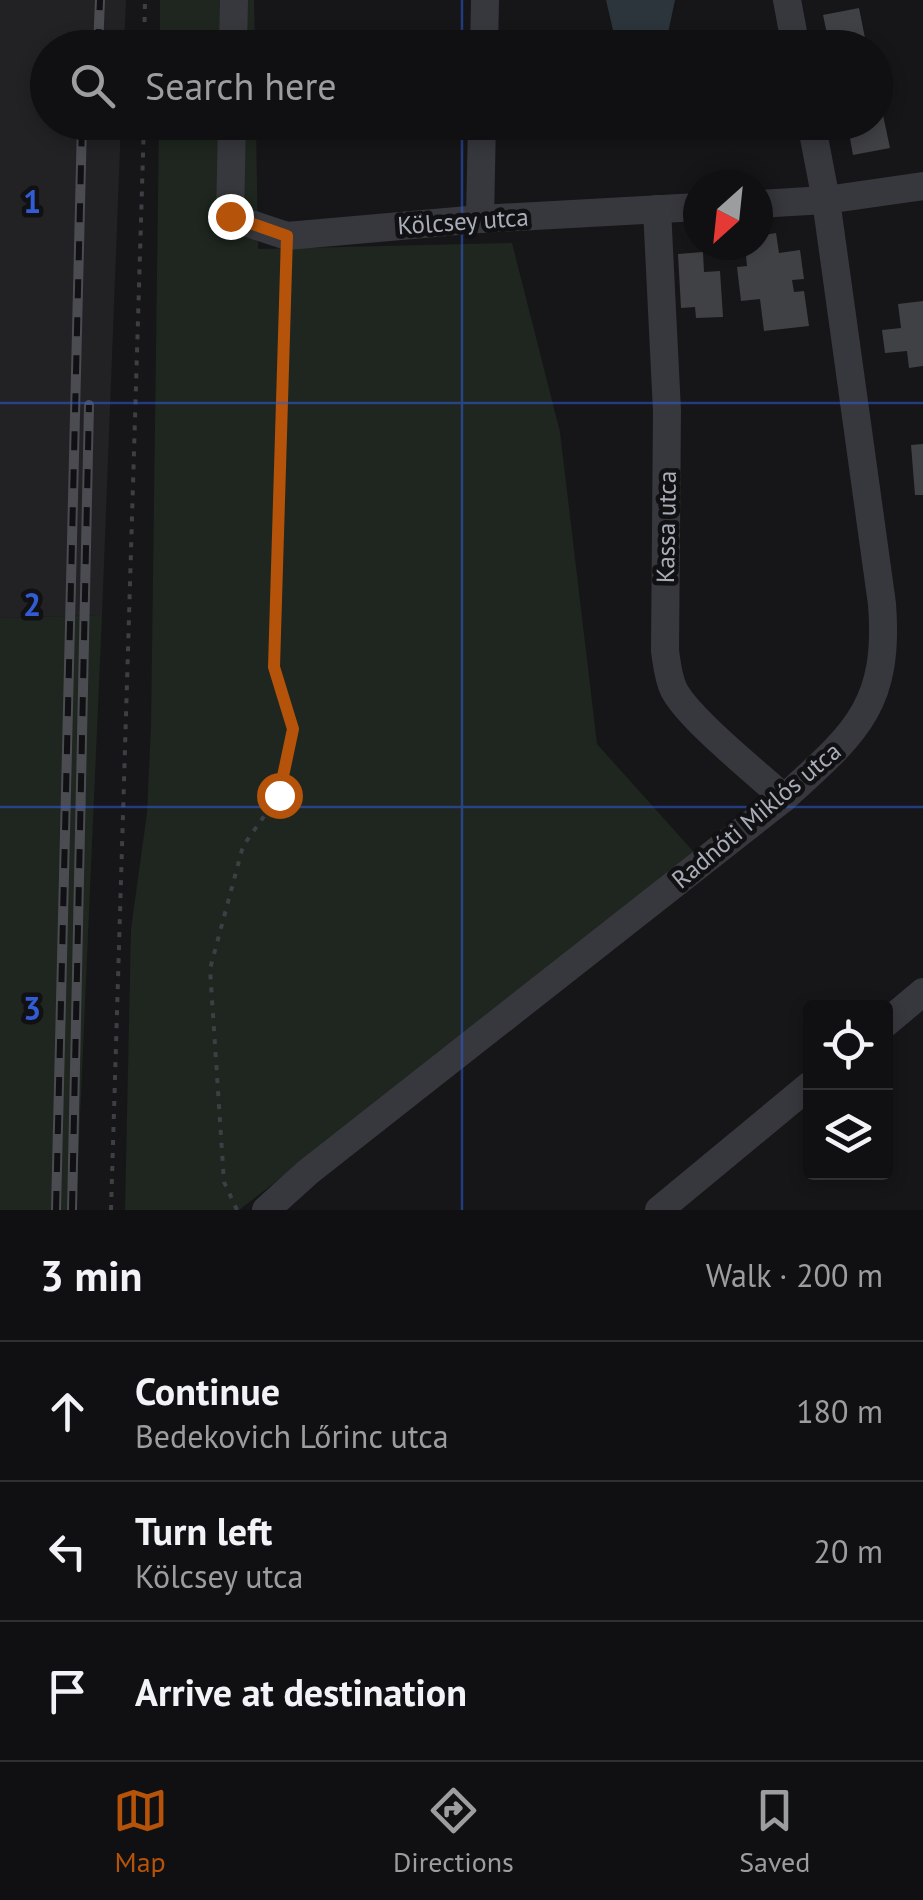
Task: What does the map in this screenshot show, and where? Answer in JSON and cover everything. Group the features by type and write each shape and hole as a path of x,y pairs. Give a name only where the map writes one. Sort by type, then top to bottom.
{"street":[{"path":"233,30 234,0"},
{"path":"484,30 485,0"},
{"path":"787,0 793,30"},
{"name":"Kölcsey utca","path":"232,140 230,216 287,236 480,218 683,208"},
{"path":"480,218 482,140"},
{"name":"Radnóti Miklós utca","path":"266,1210 308,1172 784,798 864,718 878,681 884,646 882,604 826,200 814,140"},
{"path":"773,203 923,186"},
{"name":"Kassa utca","path":"657,210 667,411 667,667 684,705 784,798"},
{"path":"893,1017 923,992"},
{"path":"660,1210 804,1090"}],"path":[{"path":"144,30 145,0"},
{"path":"111,1210 143,140"},
{"path":"237,1210 224,1182 210,969 243,846 279,795 293,729 274,667 287,236"}],"shaded area":[{"path":"0,0 126,0 125,30 30,30 30,140 120,140 102,615 0,618"},
{"path":"160,0 254,0 255,30 160,30"},
{"path":"606,0 675,0 669,30 613,30"},
{"path":"159,140 256,140 258,249 512,243 560,432 597,744 700,859 239,1210 125,1210 131,929 147,813"},
{"path":"102,615 76,1210 0,1210 0,618"}],"building":[{"path":"859,8 863,30 826,30 823,15"},
{"path":"850,140 888,140 890,148 853,155"},
{"path":"776,233 779,253 800,250 804,279 792,280 794,292 804,291 809,326 764,331 760,299 741,301 737,267 747,266 746,260 773,260"},
{"path":"678,254 683,254 683,260 703,260 704,272 720,271 723,317 696,318 695,307 681,308"},
{"path":"923,301 923,366 909,368 907,351 885,353 882,330 901,328 898,304"},
{"path":"923,444 923,495 915,495 911,445"}],"railway":[{"path":"99,30 100,0"},
{"path":"56,1210 82,140"},
{"path":"72,1210 89,405"}],"route":[{"path":"230,216 287,236 274,667 293,729 279,795"}]}
